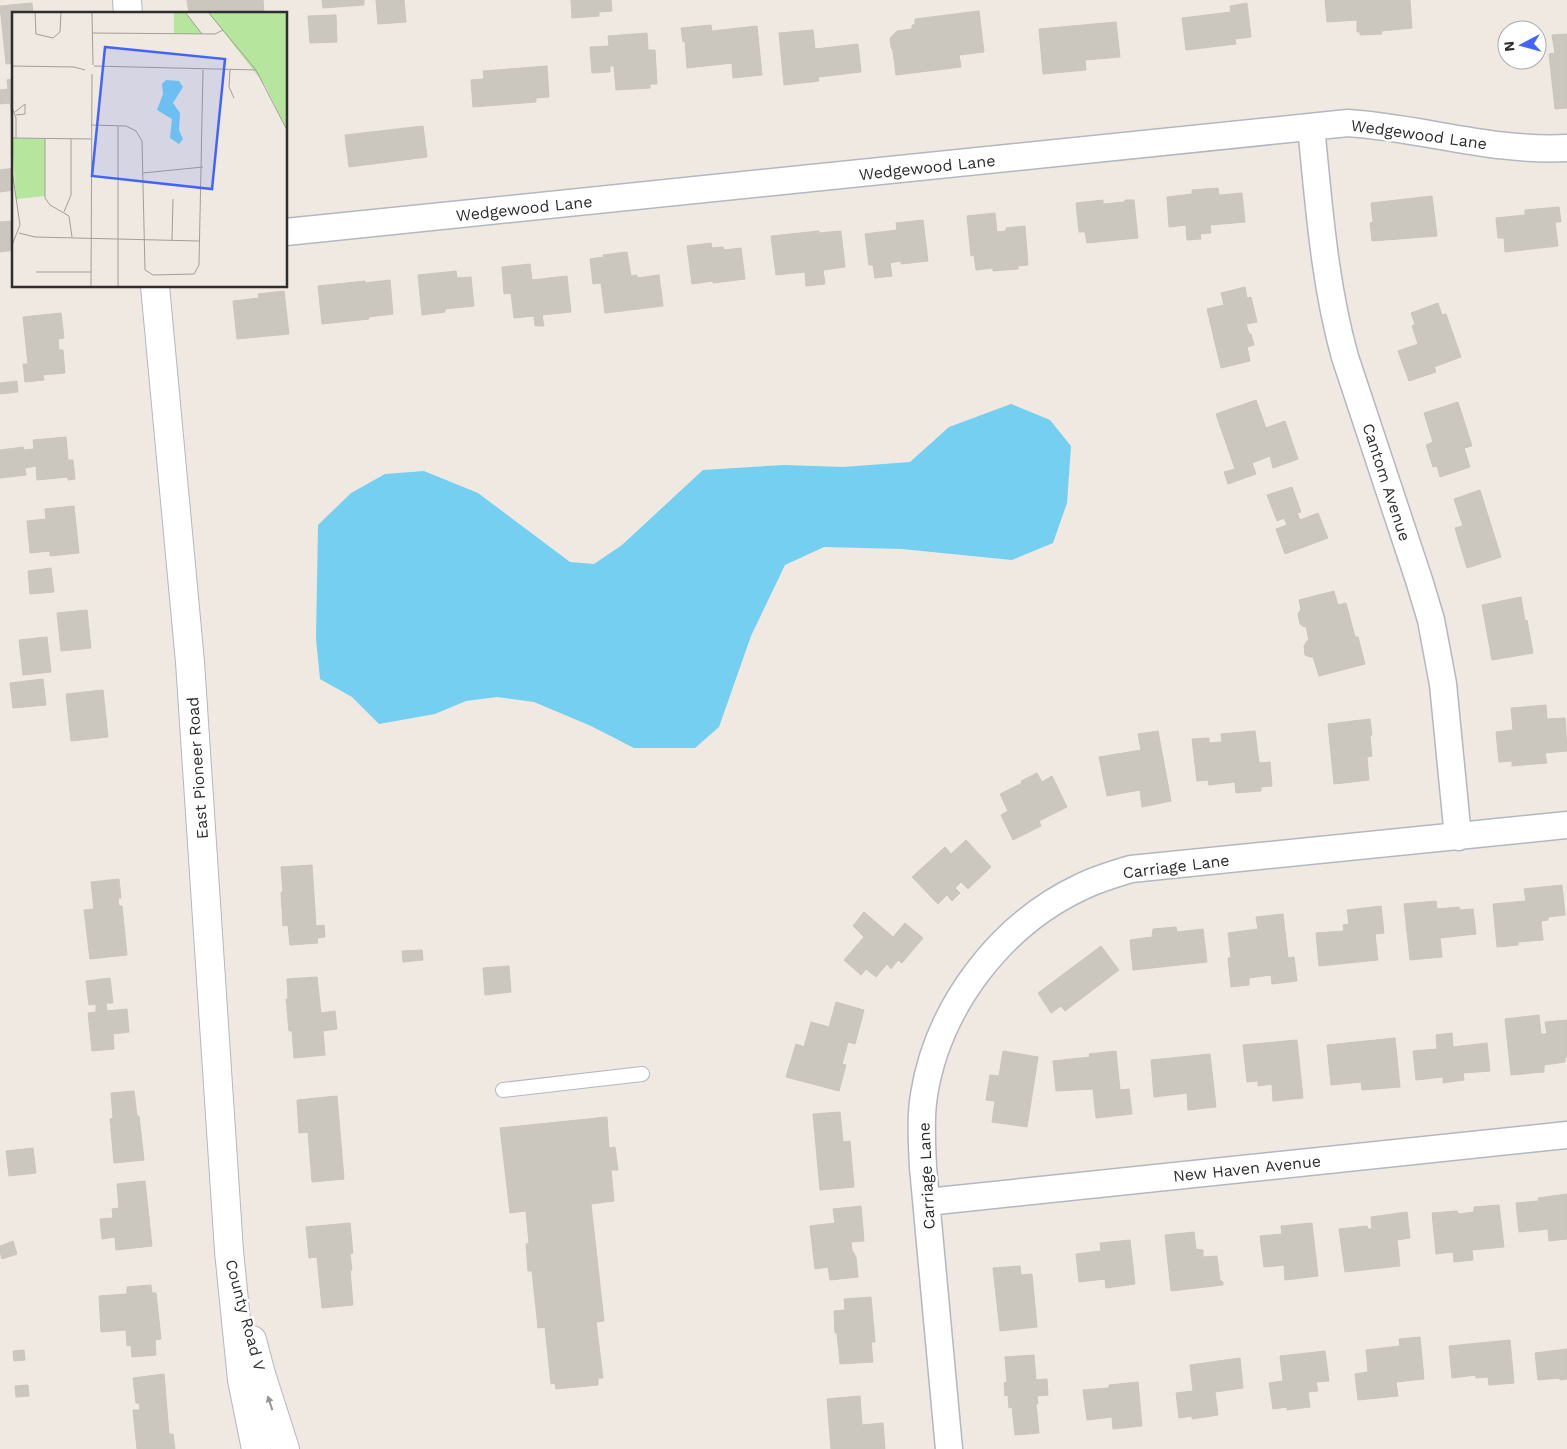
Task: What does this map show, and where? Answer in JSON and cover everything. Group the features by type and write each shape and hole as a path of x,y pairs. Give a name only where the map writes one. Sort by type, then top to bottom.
{"main road":[{"name":"East Pioneer Road","path":"155,288 190,662 229,1251"},
{"name":"County Road V","path":"229,1251 242,1380 256,1449"},
{"name":"County Road V","path":"229,1251 261,1374 285,1449"}],"street":[{"name":"Wedgewood Lane","path":"288,232 1348,123 1418,131 1488,145 1525,148 1567,148"},
{"name":"Cantom Avenue","path":"1311,127 1326,266 1338,330 1348,366 1419,580 1435,638 1443,684 1458,837"},
{"name":"Carriage Lane","path":"949,1449 922,1132 924,1096 933,1054 948,1020 972,980 1009,936 1039,912 1080,887 1106,876 1131,869 1567,825"},
{"name":"New Haven Avenue","path":"927,1202 1567,1135"}],"lane":[{"path":"503,1090 642,1074"}],"water":[{"path":"1011,404 1050,420 1071,446 1067,503 1053,543 1012,560 902,549 824,547 785,565 751,636 719,727 695,748 634,748 591,726 534,702 497,697 466,701 435,714 379,724 352,697 320,679 316,639 318,525 351,493 385,474 424,471 478,493 570,562 594,564 622,545 703,470 784,465 843,467 910,462 949,427"}],"building":[{"path":"187,0 263,0 264,12 189,12"},
{"path":"322,0 364,0 364,5 323,8"},
{"path":"376,0 404,0 406,22 378,24"},
{"path":"571,0 611,0 612,11 599,12 599,16 572,18"},
{"path":"1325,0 1410,0 1412,28 1381,31 1382,34 1360,35 1360,32 1357,32 1357,20 1327,22"},
{"path":"32,3 33,12 12,12 12,63 6,64 0,6"},
{"path":"1247,3 1251,37 1235,39 1236,44 1186,50 1182,18 1231,12 1230,6"},
{"path":"979,11 984,52 959,55 961,67 896,75 890,38 897,31 912,29 912,25 915,25 915,19"},
{"path":"336,15 337,42 310,43 308,16"},
{"path":"1116,22 1120,57 1085,60 1086,70 1043,74 1039,29"},
{"path":"711,25 712,31 757,26 762,75 733,78 732,63 687,68 685,41 683,42 681,28"},
{"path":"813,30 815,49 858,44 861,72 818,77 819,81 784,85 779,33"},
{"path":"647,33 648,50 655,50 657,84 650,84 650,88 616,90 614,66 610,66 610,72 592,73 590,47 609,46 608,36"},
{"path":"1567,34 1567,108 1555,109 1549,54 1555,53 1552,35"},
{"path":"547,66 549,97 536,98 536,102 473,107 471,80 484,79 483,71"},
{"path":"12,79 12,124 10,103 0,104 0,90 8,89 7,80"},
{"path":"423,126 427,157 349,167 345,135"},
{"path":"12,168 12,190 0,192 0,170"},
{"path":"1218,188 1219,195 1242,193 1245,222 1210,225 1211,233 1200,234 1201,239 1187,240 1186,225 1169,227 1167,197 1192,194 1192,190"},
{"path":"1432,196 1437,236 1372,241 1370,223 1373,222 1371,203"},
{"path":"1103,200 1103,204 1134,200 1138,238 1087,243 1085,232 1079,232 1076,203"},
{"path":"1559,207 1561,222 1555,222 1558,246 1505,252 1504,238 1498,238 1496,218 1525,215 1525,210"},
{"path":"995,213 997,232 1006,231 1006,228 1025,226 1028,265 1018,266 1018,269 993,271 993,268 976,270 974,255 971,256 967,216"},
{"path":"923,220 928,261 901,264 901,261 890,263 892,276 875,278 873,265 869,265 865,234 897,230 896,223"},
{"path":"11,221 12,250 0,252 0,222"},
{"path":"819,231 819,233 841,231 845,267 823,270 825,284 806,286 805,272 776,275 771,236"},
{"path":"711,243 712,248 723,247 724,250 741,248 745,279 692,284 687,246"},
{"path":"627,252 631,276 637,275 637,278 659,275 663,306 605,313 601,283 593,284 590,259 604,257 603,255"},
{"path":"530,264 532,280 567,276 571,312 542,315 544,326 535,326 534,316 514,318 511,293 504,294 502,267"},
{"path":"456,271 457,278 471,277 474,306 445,309 445,312 422,315 418,275"},
{"path":"390,280 393,314 368,317 369,319 322,324 318,286"},
{"path":"1245,287 1247,298 1251,297 1257,322 1246,324 1254,345 1247,347 1250,361 1221,368 1207,309 1224,305 1221,293"},
{"path":"284,291 289,334 237,339 233,301 259,298 258,294"},
{"path":"1438,303 1442,315 1446,314 1461,357 1434,367 1436,372 1409,381 1398,351 1418,344 1412,326 1415,324 1411,313"},
{"path":"61,313 64,338 58,339 59,350 63,350 65,373 43,375 44,380 25,382 23,364 28,364 23,317"},
{"path":"17,381 18,392 0,394 0,383"},
{"path":"1256,400 1266,428 1285,421 1298,459 1273,468 1270,456 1252,463 1256,474 1228,484 1224,472 1235,469 1216,414"},
{"path":"1458,402 1472,446 1464,448 1470,467 1440,477 1437,466 1433,467 1426,445 1433,442 1424,413"},
{"path":"66,437 68,460 73,460 75,479 68,480 68,477 37,480 36,466 25,468 26,475 0,478 0,450 23,447 24,450 34,449 33,440"},
{"path":"1292,487 1301,512 1297,513 1300,520 1318,513 1328,538 1285,554 1276,529 1287,525 1284,518 1277,521 1267,495"},
{"path":"1480,490 1501,557 1467,568 1455,528 1463,526 1454,499"},
{"path":"74,506 79,553 50,556 50,551 30,553 27,521 46,519 45,509"},
{"path":"51,568 54,592 30,594 28,571"},
{"path":"1334,591 1338,605 1346,603 1355,637 1358,637 1365,664 1319,676 1313,657 1305,655 1304,646 1309,641 1306,626 1304,627 1300,624 1298,614 1301,609 1299,600"},
{"path":"1521,597 1533,653 1492,660 1482,605"},
{"path":"87,610 91,648 61,651 57,613"},
{"path":"47,637 51,672 23,675 19,640"},
{"path":"43,679 46,705 13,708 10,683"},
{"path":"103,690 108,737 71,741 66,694"},
{"path":"1546,705 1547,719 1565,718 1567,751 1545,753 1547,763 1512,766 1512,761 1499,762 1496,732 1513,730 1511,708"},
{"path":"1370,719 1372,756 1367,757 1369,780 1334,784 1328,724"},
{"path":"1158,731 1171,801 1142,807 1140,790 1107,796 1099,757 1141,750 1138,734"},
{"path":"1255,731 1259,763 1270,762 1272,786 1261,787 1261,791 1236,793 1235,782 1209,785 1208,780 1197,781 1192,739 1209,738 1209,743 1222,742 1221,734"},
{"path":"1037,773 1042,782 1052,776 1067,807 1039,821 1041,826 1013,840 1001,815 1008,811 1000,794"},
{"path":"966,840 991,867 968,889 961,882 955,888 960,893 952,901 947,895 938,904 912,877 945,847 951,854"},
{"path":"312,865 316,926 324,925 325,937 317,938 318,943 290,945 288,925 283,926 281,867"},
{"path":"119,879 121,898 118,898 119,906 122,906 127,955 90,959 84,910 94,909 91,882"},
{"path":"1562,885 1565,915 1548,917 1548,920 1541,921 1543,940 1518,942 1518,945 1497,947 1493,904 1526,901 1524,889"},
{"path":"1436,901 1437,909 1459,907 1460,910 1473,909 1476,934 1440,938 1442,957 1410,960 1404,904"},
{"path":"1381,906 1384,933 1375,934 1378,960 1319,966 1316,933 1344,931 1343,925 1349,924 1347,910"},
{"path":"864,912 893,937 905,923 923,938 902,963 898,960 891,969 887,964 876,977 866,969 861,975 844,960 864,937 853,926"},
{"path":"1283,914 1288,958 1294,957 1297,981 1272,984 1271,975 1249,978 1249,985 1231,987 1228,958 1231,958 1228,933 1258,929 1256,917"},
{"path":"1176,927 1177,932 1203,929 1207,962 1133,970 1130,940 1152,937 1153,929"},
{"path":"1101,946 1119,970 1065,1011 1061,1006 1051,1013 1038,993"},
{"path":"422,950 423,960 403,962 402,951"},
{"path":"509,966 511,992 485,995 483,968"},
{"path":"317,977 321,1013 335,1011 337,1029 323,1031 325,1055 294,1058 292,1031 289,1031 286,999 288,999 287,979"},
{"path":"110,978 113,1003 106,1003 107,1011 127,1009 129,1032 113,1034 114,1049 92,1051 88,1013 96,1012 96,1004 89,1005 86,981"},
{"path":"836,1002 864,1010 855,1044 848,1042 842,1064 846,1065 839,1091 786,1077 796,1044 804,1047 811,1022 829,1027"},
{"path":"1539,1015 1541,1034 1547,1034 1545,1022 1567,1020 1567,1057 1565,1062 1544,1065 1544,1072 1511,1075 1505,1019"},
{"path":"1452,1033 1453,1047 1487,1043 1490,1071 1463,1073 1464,1080 1443,1083 1443,1077 1416,1080 1413,1051 1437,1049 1436,1035"},
{"path":"1395,1038 1400,1087 1362,1090 1361,1082 1331,1085 1327,1045"},
{"path":"1297,1040 1303,1098 1273,1101 1272,1084 1258,1086 1258,1081 1247,1082 1243,1045"},
{"path":"1003,1051 1038,1057 1027,1127 992,1122 995,1101 986,1100 990,1075 999,1076"},
{"path":"1116,1051 1120,1090 1129,1089 1132,1114 1096,1118 1093,1089 1056,1091 1053,1061 1090,1057 1089,1054"},
{"path":"1210,1054 1216,1107 1188,1110 1187,1093 1154,1097 1151,1060"},
{"path":"134,1091 144,1160 114,1163 110,1119 113,1118 111,1093"},
{"path":"337,1096 344,1179 312,1182 308,1132 299,1133 297,1100"},
{"path":"840,1112 843,1142 850,1141 854,1187 820,1190 813,1114"},
{"path":"607,1117 609,1148 615,1147 618,1170 611,1170 614,1201 591,1204 604,1321 596,1322 603,1378 598,1378 598,1385 556,1389 555,1383 551,1384 545,1327 538,1328 532,1271 528,1271 526,1244 529,1243 526,1211 510,1213 500,1128"},
{"path":"33,1148 36,1173 9,1176 6,1151"},
{"path":"145,1181 152,1246 116,1250 115,1237 102,1239 100,1219 113,1218 112,1209 119,1208 117,1184"},
{"path":"1567,1194 1567,1239 1549,1241 1548,1229 1519,1232 1516,1203 1539,1201 1538,1198"},
{"path":"1499,1205 1504,1247 1472,1250 1473,1260 1454,1262 1453,1252 1436,1254 1432,1213 1457,1211 1459,1214 1474,1212 1474,1207"},
{"path":"861,1206 864,1241 851,1242 852,1250 856,1257 858,1277 830,1280 828,1267 815,1269 810,1226 835,1223 833,1209"},
{"path":"1407,1212 1410,1238 1397,1240 1400,1266 1345,1272 1339,1229 1367,1226 1368,1229 1372,1229 1371,1217"},
{"path":"350,1223 353,1253 350,1254 352,1270 350,1270 353,1305 322,1308 317,1257 309,1258 306,1227"},
{"path":"1312,1223 1318,1276 1285,1280 1284,1265 1264,1267 1260,1236 1282,1234 1281,1226"},
{"path":"1194,1232 1196,1249 1203,1250 1203,1257 1217,1256 1220,1280 1223,1282 1223,1285 1171,1291 1165,1235"},
{"path":"1130,1240 1135,1284 1106,1288 1105,1279 1079,1282 1076,1254 1101,1251 1100,1243"},
{"path":"13,1241 17,1254 2,1259 0,1246"},
{"path":"1020,1266 1021,1275 1032,1274 1037,1327 1000,1331 993,1268"},
{"path":"151,1285 152,1293 156,1293 161,1339 155,1340 156,1355 132,1357 131,1345 127,1346 126,1330 101,1332 99,1296 127,1294 127,1287"},
{"path":"871,1297 875,1342 871,1342 873,1362 840,1364 834,1311 845,1310 844,1299"},
{"path":"1420,1337 1424,1379 1396,1382 1398,1396 1358,1400 1355,1374 1368,1372 1366,1350 1400,1346 1399,1339"},
{"path":"1510,1340 1514,1383 1489,1385 1488,1377 1476,1378 1476,1375 1452,1378 1449,1346"},
{"path":"1567,1349 1567,1379 1538,1380 1535,1353"},
{"path":"24,1350 25,1360 14,1361 13,1351"},
{"path":"1325,1351 1329,1381 1316,1382 1318,1391 1308,1392 1310,1407 1287,1410 1287,1407 1273,1409 1269,1383 1283,1381 1280,1356"},
{"path":"1034,1355 1036,1380 1047,1379 1048,1395 1037,1396 1039,1433 1015,1435 1012,1407 1009,1408 1008,1395 1005,1396 1004,1383 1007,1382 1005,1357"},
{"path":"1240,1358 1243,1388 1215,1392 1218,1415 1192,1419 1192,1416 1179,1418 1176,1393 1193,1391 1190,1365"},
{"path":"164,1374 169,1434 173,1434 175,1449 137,1449 133,1410 140,1410 139,1403 136,1403 133,1378"},
{"path":"1138,1382 1142,1426 1113,1429 1112,1417 1087,1420 1083,1390 1109,1388 1109,1385"},
{"path":"28,1385 29,1396 16,1397 15,1386"},
{"path":"860,1396 862,1425 883,1423 885,1449 831,1449 827,1399"}]}
